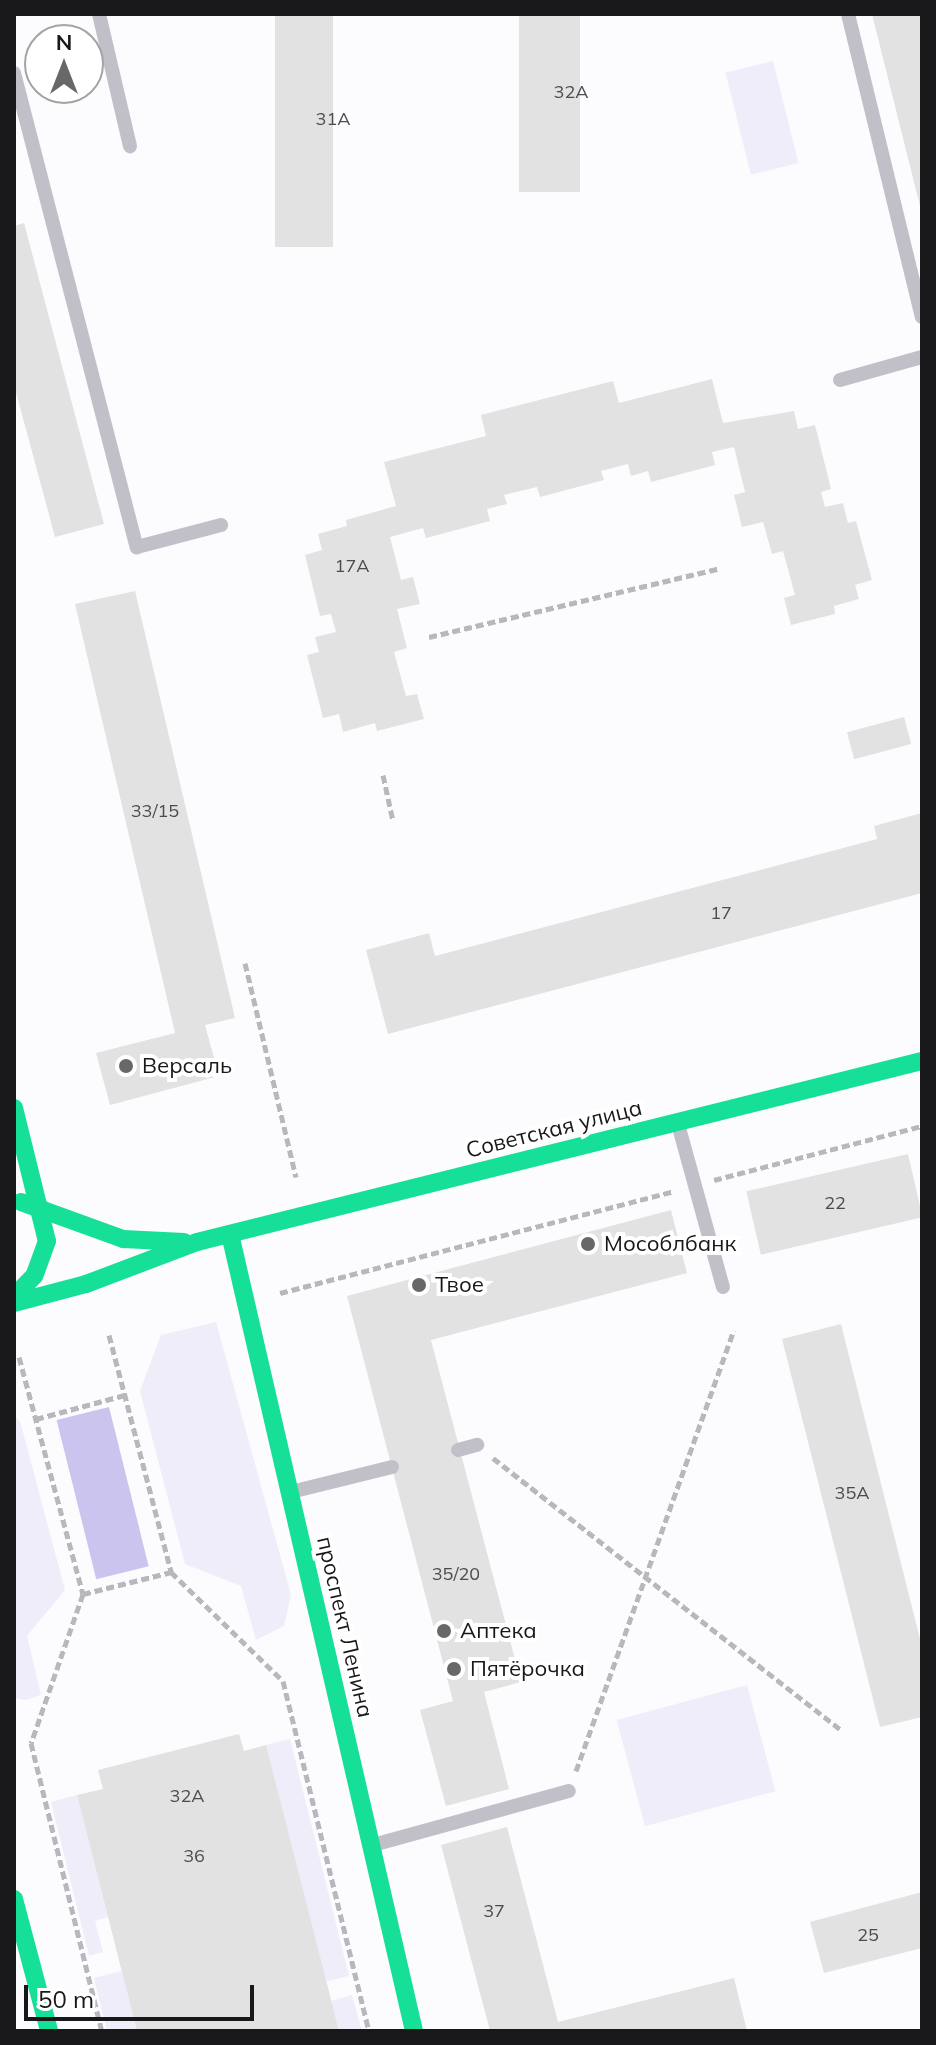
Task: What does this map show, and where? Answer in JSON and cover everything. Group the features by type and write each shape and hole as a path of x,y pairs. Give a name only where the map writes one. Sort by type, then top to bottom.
{"main road":[{"name":"Советская улица","path":"14,1303 86,1284 197,1242 922,1061"},
{"path":"14,1108 47,1241 44,1260 14,1297"},
{"name":"Советская улица","path":"14,1199 123,1239 197,1242"},
{"name":"проспект Ленина","path":"230,1234 414,2031"},
{"path":"14,1899 18,1932 49,2031"}],"lane":[{"path":"99,14 130,146"},
{"path":"848,14 922,317"},
{"path":"14,73 137,547 221,525"},
{"path":"840,380 922,357"},
{"path":"678,1123 723,1287"},
{"path":"458,1450 477,1445"},
{"path":"290,1492 392,1467"},
{"path":"371,1846 569,1791"}],"path":[{"path":"429,637 720,568"},
{"path":"383,775 393,821"},
{"path":"245,963 296,1177"},
{"path":"309,1285 922,1126"},
{"path":"569,1791 734,1330"},
{"path":"109,1335 171,1572 283,1681 369,2031"},
{"path":"19,1357 83,1594 31,1743 102,2031"},
{"path":"36,1419 125,1395"},
{"path":"477,1445 840,1729"},
{"path":"83,1594 171,1572"}],"shaded area":[{"path":"773,61 798,163 751,175 725,73"},
{"path":"216,1322 291,1595 284,1626 256,1640 241,1586 185,1564 140,1391 161,1335"},
{"path":"109,1407 149,1566 96,1579 57,1420"},
{"path":"14,1416 20,1421 65,1590 27,1636 41,1695 26,1700 14,1698"},
{"path":"747,1685 775,1791 645,1826 617,1720"},
{"path":"290,1739 349,1976 325,1982 266,1745"},
{"path":"77,1795 108,1917 95,1921 103,1952 89,1956 51,1802"},
{"path":"122,1971 137,2031 107,2031 94,1978"},
{"path":"352,1995 362,2031 339,2031 331,2001"}],"building":[{"path":"275,14 333,14 333,247 275,247"},
{"path":"519,14 580,14 580,192 519,192"},
{"path":"872,14 922,14 922,210 921,210"},
{"path":"24,223 104,524 55,537 14,385 14,226"},
{"path":"712,379 723,423 794,411 798,429 815,425 831,489 821,492 825,507 843,503 848,523 856,521 872,580 855,585 859,599 834,606 835,614 791,625 784,598 795,595 783,551 772,554 763,522 742,527 734,495 745,492 734,447 712,452 715,465 651,482 648,471 631,476 628,464 601,471 604,480 540,497 537,487 504,495 507,504 487,509 490,521 426,538 423,528 390,537 401,580 413,577 420,604 397,609 407,648 394,652 406,696 417,694 424,719 377,731 375,723 343,732 339,714 323,718 307,655 319,652 315,637 336,632 331,614 320,616 305,555 322,550 318,534 347,526 346,520 396,506 384,462 486,436 481,415 613,381 619,403"},
{"path":"135,591 235,1018 205,1025 219,1076 110,1105 96,1053 175,1033 75,604"},
{"path":"904,717 911,744 854,759 847,732"},
{"path":"922,813 922,893 388,1034 366,950 429,933 435,956 877,839 874,826"},
{"path":"908,1154 922,1217 761,1255 746,1191"},
{"path":"671,1210 687,1273 431,1340 521,1682 484,1692 509,1789 446,1806 420,1710 453,1701 347,1296"},
{"path":"841,1324 922,1647 922,1717 880,1727 782,1339"},
{"path":"239,1734 244,1751 266,1745 339,2031 137,2031 77,1795 103,1789 98,1770"},
{"path":"507,1827 558,2022 734,1978 747,2031 490,2031 441,1845"},
{"path":"922,1892 922,1948 824,1973 810,1922"}],"traffic: fast":[{"path":"14,1303 86,1284 197,1242 922,1061"},
{"path":"14,1108 47,1241 34,1276 14,1297"},
{"path":"21,1202 123,1239 184,1242"},
{"path":"230,1234 414,2031"},
{"path":"14,1899 49,2031"}],"place":[{"name":"Версаль","path":"126,1066"},
{"name":"Мособлбанк","path":"588,1244"},
{"name":"Твое","path":"419,1285"},
{"name":"Аптека","path":"444,1631"},
{"name":"Пятёрочка","path":"454,1669"}]}
